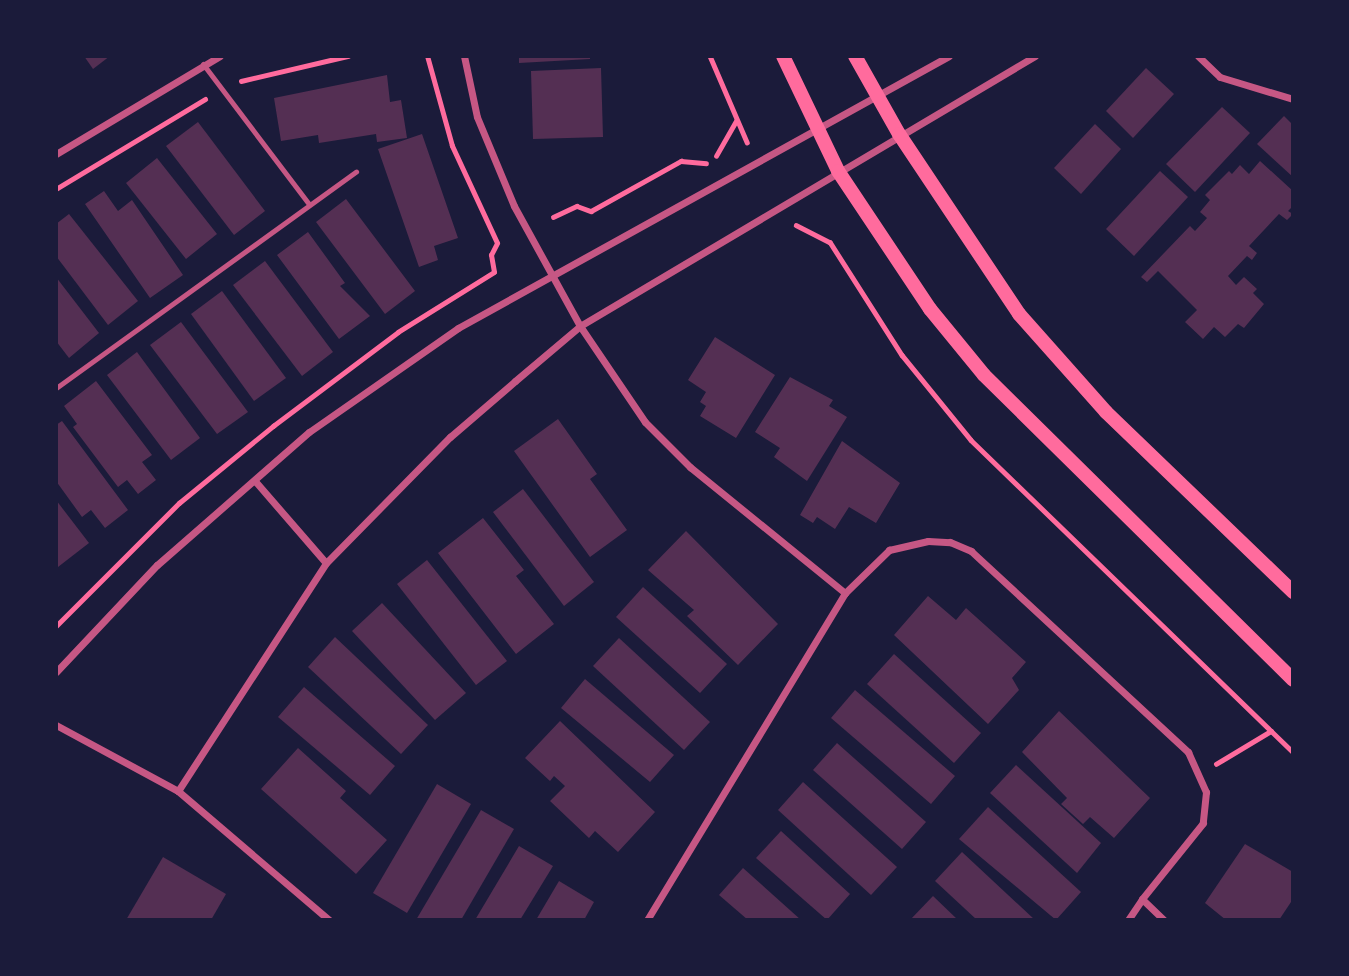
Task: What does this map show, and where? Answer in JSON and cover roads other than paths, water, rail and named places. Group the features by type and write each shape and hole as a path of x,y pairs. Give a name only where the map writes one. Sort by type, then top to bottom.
{"main road":[{"path":"783,56 838,171 930,309 984,375 1293,680"},
{"path":"855,56 874,96 1002,290 1069,372 1293,592"}],"street":[{"path":"56,154 220,56"},
{"path":"464,56 477,117 514,206 580,326 654,431 690,467 845,593"},
{"path":"56,672 157,565 309,432 458,328 949,56"},
{"path":"178,791 326,563 450,437 580,326 781,204 1035,56"},
{"path":"1198,56 1220,76 1293,99"},
{"path":"256,481 326,563"},
{"path":"647,920 845,593 889,550 928,541 950,542 971,551 1104,670 1188,752 1200,773 1206,792 1203,823 1128,920"},
{"path":"56,725 178,791 328,920"},
{"path":"1142,899 1164,920"}],"lane":[{"path":"204,64 308,203"},
{"path":"56,387 308,203 356,172"}]}
